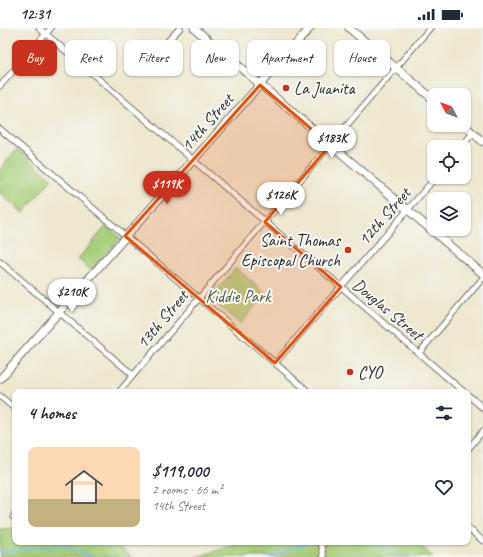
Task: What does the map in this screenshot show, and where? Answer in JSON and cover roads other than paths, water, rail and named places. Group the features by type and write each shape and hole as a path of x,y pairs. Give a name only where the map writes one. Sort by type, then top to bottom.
{"main road":[{"path":"194,28 483,274"},
{"name":"14th Street","path":"0,379 310,28"},
{"path":"349,28 427,94"},
{"path":"473,133 483,142"}],"street":[{"name":"Douglas Street","path":"39,28 460,389"},
{"path":"0,86 51,28"},
{"path":"169,40 180,28"},
{"name":"13th Street","path":"121,389 430,28"},
{"path":"0,129 305,389"},
{"path":"467,140 473,133"},
{"name":"12th Street","path":"275,363 430,184"},
{"path":"0,262 58,313 133,375"},
{"path":"418,353 483,278"},
{"path":"0,396 12,406"},
{"path":"471,398 483,408"},
{"path":"471,445 483,431"},
{"path":"471,531 483,541"},
{"path":"322,545 324,557"}],"waterway":[{"path":"269,557 302,545"},
{"path":"376,545 382,547 397,557"},
{"path":"0,552 40,547 67,546 92,557"}],"place":[{"name":"La Juanita","path":"286,88"},
{"name":"Saint Thomas Episcopal Church","path":"348,250"},
{"name":"CYO","path":"350,372"}],"park label":[{"name":"Kiddie Park","path":"238,296"}]}
